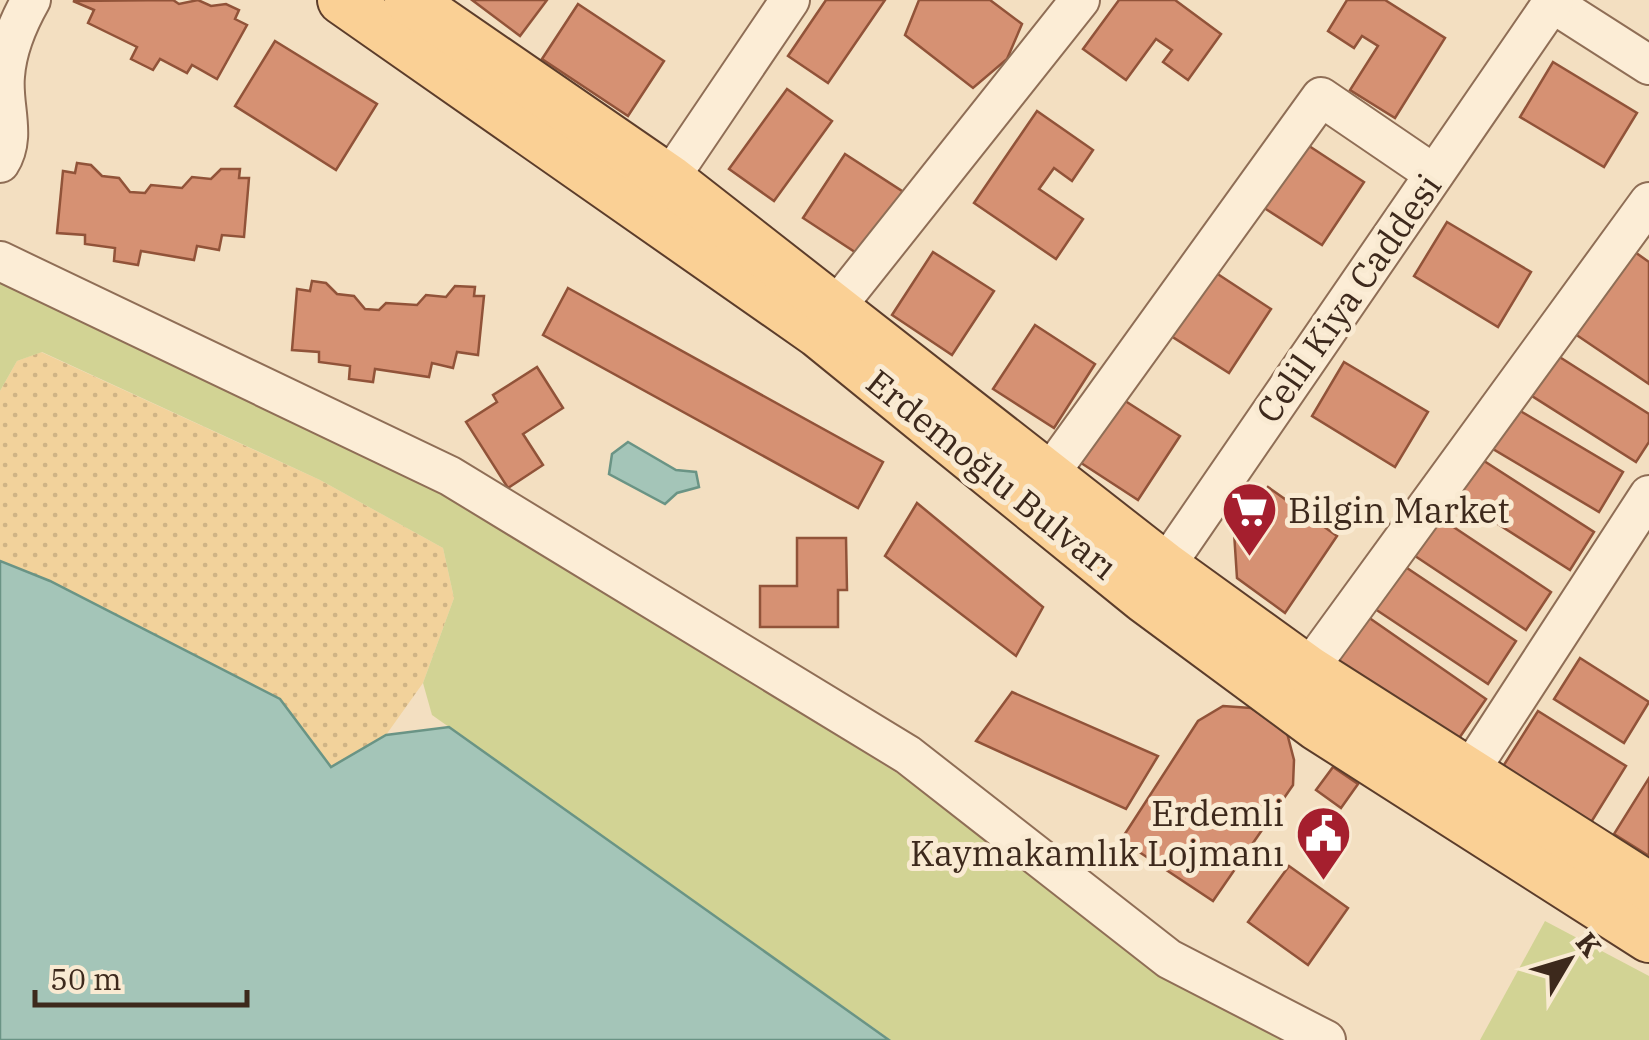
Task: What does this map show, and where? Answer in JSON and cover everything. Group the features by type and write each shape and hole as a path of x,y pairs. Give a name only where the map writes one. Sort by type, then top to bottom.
{"main road":[{"name":"Erdemoğlu Bulvarı","path":"342,0 818,333 1154,582 1308,670 1649,887"},
{"name":"Erdemoğlu Bulvarı","path":"409,0 669,179 1050,473 1154,582 1317,726 1649,938"}],"street":[{"path":"0,163 9,149 4,77 17,24 30,0"},
{"path":"669,179 790,0"},
{"path":"836,307 1080,0"},
{"path":"1553,1 1649,66"},
{"name":"Celil Kiya Caddesi","path":"1154,582 1553,1"},
{"path":"1050,473 1321,97 1434,174"},
{"path":"1308,670 1649,202"},
{"path":"0,261 450,476 908,755 1169,960 1326,1040"},
{"path":"1469,772 1649,495"}],"sand":[{"path":"41,352 320,480 443,548 454,598 423,683 386,735 331,767 280,699 0,561 0,391 17,361"}],"green space":[{"path":"0,270 451,490 560,564 905,778 1162,968 1293,1040 891,1040 432,715 423,683 454,598 443,548 320,480 42,352 17,361 0,391"},
{"path":"1545,921 1649,976 1649,1040 1480,1040"}],"shaded area":[{"path":"628,442 676,470 696,472 699,487 677,493 665,504 609,474 612,454"},
{"path":"0,561 50,581 280,699 331,767 386,735 449,727 889,1040 0,1040"}],"building":[{"path":"173,0 179,4 198,0 211,6 226,4 239,10 235,19 247,25 217,79 192,65 187,73 160,59 153,70 131,59 137,47 88,23 94,10 73,1"},
{"path":"472,0 547,0 520,36"},
{"path":"826,0 885,0 828,83 788,56"},
{"path":"919,0 990,0 1022,24 1007,59 973,88 905,35"},
{"path":"1119,0 1175,0 1221,34 1188,80 1163,62 1172,50 1156,39 1126,80 1083,49"},
{"path":"1347,0 1385,0 1445,38 1395,118 1350,90 1378,46 1362,36 1354,48 1328,31"},
{"path":"578,4 664,61 628,116 542,59"},
{"path":"275,41 377,104 336,170 235,106"},
{"path":"1553,62 1637,113 1604,167 1520,117"},
{"path":"787,89 832,121 774,201 729,169"},
{"path":"1037,111 1093,150 1072,181 1054,168 1039,189 1083,219 1056,259 974,203"},
{"path":"1303,142 1364,182 1322,245 1261,206"},
{"path":"845,154 905,193 864,258 803,218"},
{"path":"77,163 91,165 102,176 119,178 130,192 145,193 151,185 182,188 192,177 211,179 221,169 240,169 239,178 249,178 244,237 222,235 219,250 197,246 194,260 141,251 138,265 114,261 115,248 85,244 85,235 57,233 63,171 75,173"},
{"path":"1447,222 1531,272 1498,327 1414,276"},
{"path":"1632,250 1649,262 1649,384 1575,334"},
{"path":"933,252 994,291 952,355 892,315"},
{"path":"1210,269 1271,309 1229,373 1168,334"},
{"path":"312,281 326,283 337,294 354,296 365,309 379,310 386,303 417,305 426,295 446,297 455,286 475,287 474,296 484,296 478,355 457,352 453,368 432,363 429,377 375,369 373,382 349,379 350,366 319,362 319,352 292,350 297,289 310,291"},
{"path":"568,288 883,462 858,508 543,335"},
{"path":"1035,325 1095,364 1054,428 993,389"},
{"path":"1558,356 1649,414 1649,442 1636,462 1532,396"},
{"path":"1344,362 1428,412 1395,467 1312,416"},
{"path":"537,367 563,408 523,434 543,465 508,488 466,422 497,402 493,395"},
{"path":"1119,397 1180,436 1138,500 1078,461"},
{"path":"1517,409 1623,472 1599,512 1493,449"},
{"path":"1481,459 1594,532 1570,570 1457,498"},
{"path":"1268,487 1337,536 1285,613 1237,578 1234,532"},
{"path":"917,503 1043,607 1016,656 885,556"},
{"path":"1440,518 1551,592 1526,630 1415,556"},
{"path":"797,538 846,538 847,590 838,590 838,627 760,627 760,586 797,586"},
{"path":"1404,566 1516,641 1488,684 1375,609"},
{"path":"1368,617 1486,699 1451,750 1333,669"},
{"path":"1580,658 1649,702 1624,743 1554,699"},
{"path":"1012,692 1158,756 1126,809 976,741"},
{"path":"1223,706 1251,708 1287,733 1294,760 1293,785 1213,901 1121,840 1198,721"},
{"path":"1538,711 1626,766 1590,824 1502,768"},
{"path":"1333,767 1358,784 1341,808 1316,790"},
{"path":"1649,778 1649,856 1614,834"},
{"name":"Erdemli Kaymakamlık Lojmanı","path":"1289,866 1348,908 1308,965 1248,922"}],"place":[{"name":"Bilgin Market","path":"1249,559"},
{"name":"Erdemli Kaymakamlık Lojmanı","path":"1323,882"}]}
